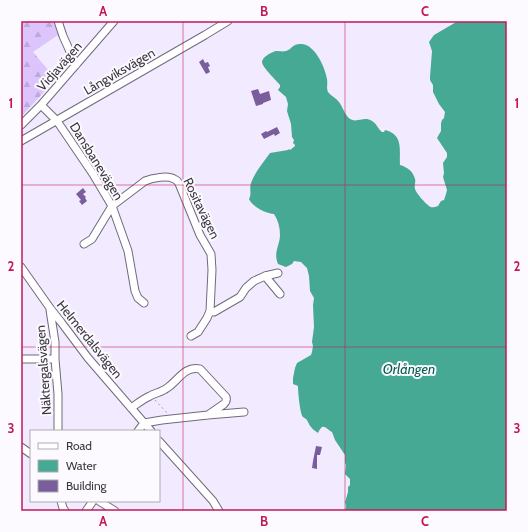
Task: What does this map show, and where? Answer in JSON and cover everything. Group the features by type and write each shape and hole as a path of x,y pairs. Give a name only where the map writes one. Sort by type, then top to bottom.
{"street":[{"path":"58,21 76,65"},
{"name":"Vidjavägen","path":"21,125 41,105 114,21"},
{"name":"Långviksvägen","path":"21,141 228,21"},
{"name":"Dansbanevägen","path":"41,105 57,121 93,174 112,206 128,251 135,291 138,298 144,303"},
{"name":"Rositavägen","path":"84,244 92,239 112,206 145,181 150,178 171,177 176,179 200,235 210,254 212,270 210,311 198,332 191,336"},
{"name":"Helmerdalsvägen","path":"21,268 88,358 150,430"},
{"path":"210,311 214,312 240,297 246,288 254,281 265,276 278,273"},
{"path":"265,276 280,294"},
{"name":"Näktergalsvägen","path":"50,308 55,342 58,394 58,430"},
{"path":"21,359 55,359"},
{"path":"131,408 150,395 165,390 182,373 200,368 226,397 226,402 224,404 208,414"},
{"path":"139,430 144,423 208,414 244,412"},
{"path":"160,441 213,501 219,511"},
{"path":"21,447 30,453"},
{"path":"86,511 92,502"},
{"path":"101,502 115,511"}],"path":[{"path":"150,395 173,419"}],"green space":[{"path":"21,21 53,21 58,35 33,52 56,79 21,117"}],"water":[{"name":"Orlången","path":"458,21 507,21 507,511 345,511 345,502 348,487 350,485 350,479 345,474 345,455 335,440 332,432 323,427 318,433 303,417 300,407 298,386 293,384 297,363 311,355 313,346 314,298 310,291 307,268 301,262 294,261 286,267 278,264 276,252 280,235 277,219 274,214 253,205 249,199 250,185 259,168 270,153 290,150 295,146 293,143 294,140 292,137 291,124 287,111 288,104 286,97 278,90 280,85 267,70 262,60 276,51 286,51 297,44 307,45 311,48 319,57 324,69 327,79 328,92 339,102 350,119 369,119 374,122 382,132 385,130 395,135 398,139 400,149 400,165 407,168 413,174 415,189 425,203 430,207 435,207 444,200 447,190 443,177 443,163 447,157 447,153 437,138 441,131 441,123 445,112 433,92 433,85 430,80 432,51 429,42 434,35"}],"building":[{"path":"203,59 205,63 208,62 210,66 208,67 210,72 206,74 199,62"},
{"path":"258,89 260,94 269,91 271,100 256,106 251,91"},
{"path":"277,127 280,133 264,139 261,134"},
{"path":"83,188 86,192 83,194 87,201 82,205 79,201 81,200 76,194"},
{"path":"316,446 322,447 320,455 317,455 317,469 312,468"}]}
